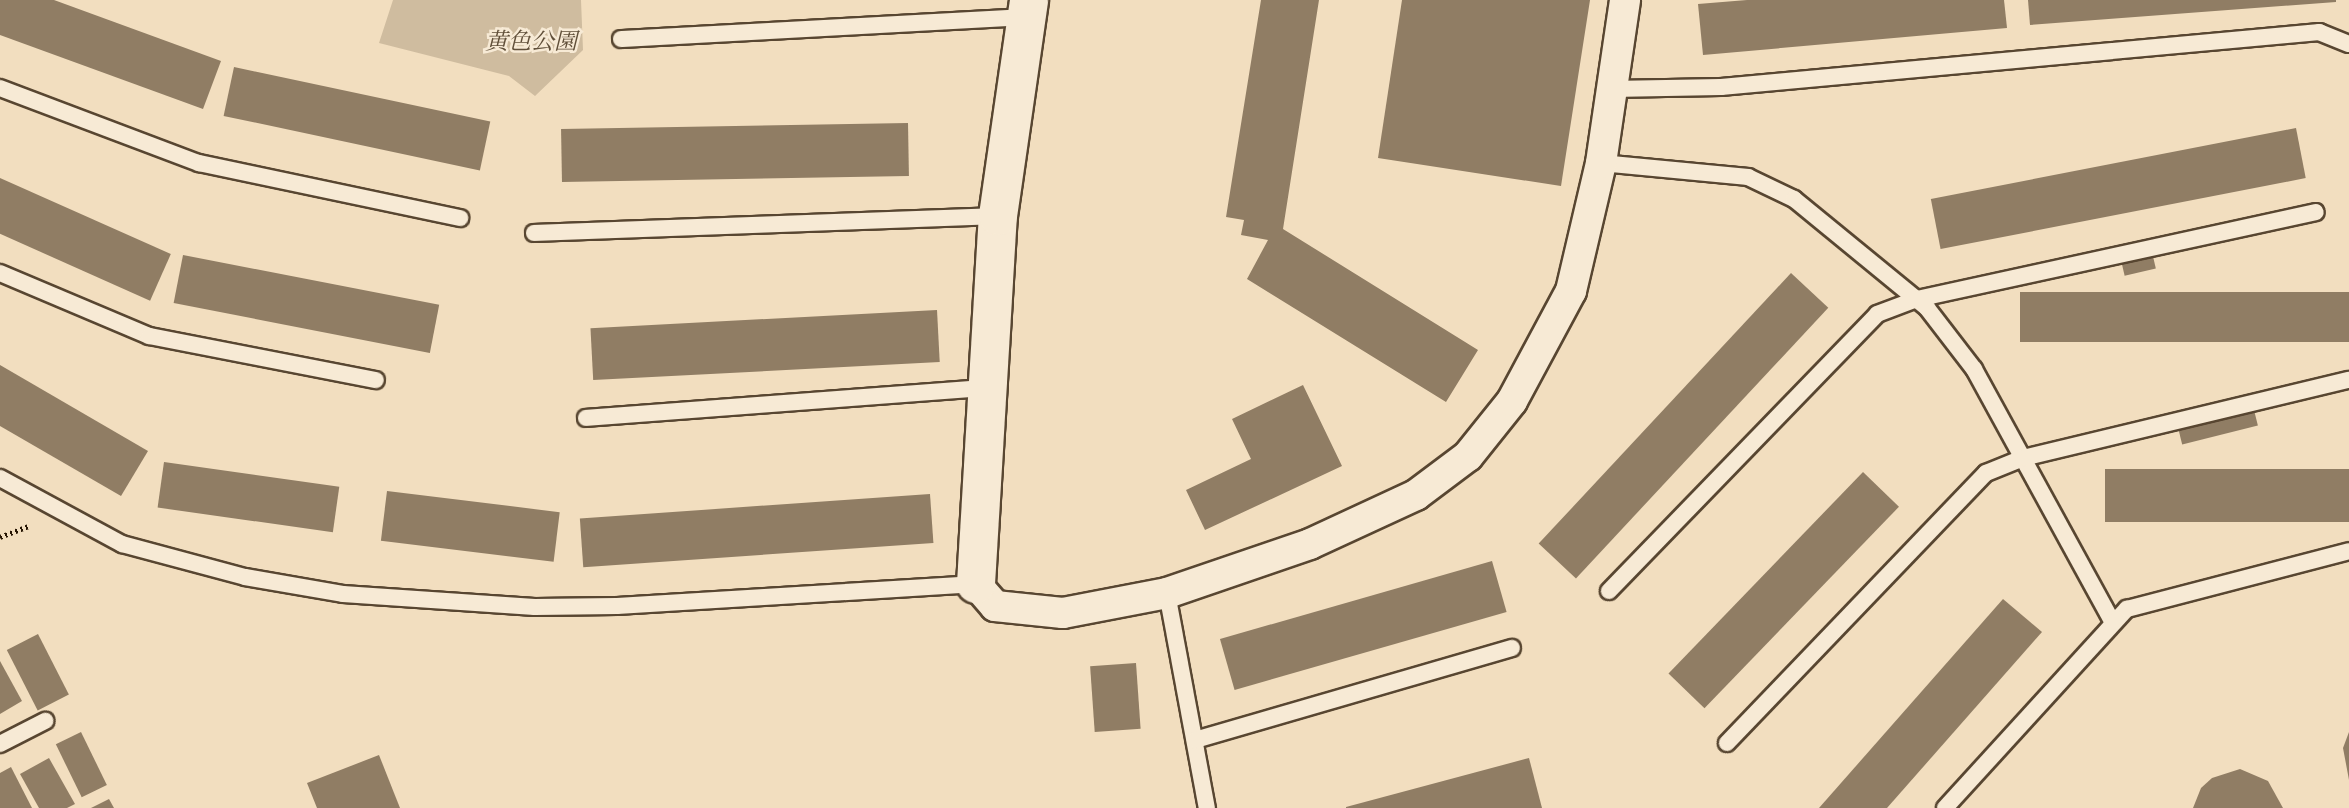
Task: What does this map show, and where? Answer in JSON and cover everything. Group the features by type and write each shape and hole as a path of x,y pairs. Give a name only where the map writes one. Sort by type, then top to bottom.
{"street":[{"path":"1028,9 998,216 976,584 995,606 1063,613 1167,593 1322,539 1416,495 1468,456 1512,401 1571,291 1601,163 1625,0"}],"lane":[{"path":"621,39 1028,9"},
{"path":"1611,89 1721,87 2319,32 2349,44"},
{"path":"0,88 199,163 460,218"},
{"path":"1601,163 1748,177 1794,199 1917,299 1974,369 2112,621"},
{"path":"1609,591 1877,314 1917,299 2316,212"},
{"path":"534,233 998,216"},
{"path":"0,273 149,336 376,380"},
{"path":"1727,743 1986,473 2022,458 2349,380"},
{"path":"586,418 986,388"},
{"path":"0,478 122,544 245,577 343,594 535,607 617,606 976,584"},
{"path":"1945,808 2112,621 2127,609 2349,551"},
{"path":"1167,593 1208,808"},
{"path":"1195,740 1512,648"},
{"path":"0,744 45,720"}],"green space":[{"name":"黄色公園","path":"393,0 581,0 583,50 535,96 509,76 379,43"}],"building":[{"path":"0,0 54,0 221,61 203,109 0,35"},
{"path":"1261,0 1319,0 1283,229 1478,350 1446,402 1247,279 1268,240 1241,235 1244,220 1226,217"},
{"path":"1402,0 1590,0 1561,186 1378,158"},
{"path":"1747,0 2004,0 2007,28 1703,55 1698,4"},
{"path":"2028,0 2336,0 2336,2 2030,25"},
{"path":"234,67 490,121 480,170 224,116"},
{"path":"908,123 909,176 562,182 561,129"},
{"path":"2296,128 2306,178 1941,249 1931,199"},
{"path":"0,178 171,254 150,301 0,234"},
{"path":"2152,252 2156,269 2125,276 2121,259"},
{"path":"183,255 439,305 430,353 174,303"},
{"path":"1791,273 1828,308 1576,578 1539,544"},
{"path":"2020,292 2349,292 2349,342 2020,342"},
{"path":"937,310 940,362 593,380 590,328"},
{"path":"0,365 148,451 121,496 0,426"},
{"path":"1303,385 1342,466 1205,530 1186,490 1251,459 1232,419"},
{"path":"2254,410 2258,426 2182,444 2178,429"},
{"path":"164,462 339,487 333,532 158,508"},
{"path":"2105,469 2349,469 2349,522 2105,522"},
{"path":"1863,472 1899,507 1704,708 1668,673"},
{"path":"387,491 560,512 554,562 381,541"},
{"path":"930,494 933,543 583,567 580,518"},
{"path":"1492,561 1507,612 1235,690 1220,639"},
{"path":"2003,599 2042,632 1887,808 1819,808"},
{"path":"38,634 69,695 38,710 7,650"},
{"path":"0,661 22,701 0,714"},
{"path":"1136,663 1141,729 1095,732 1090,666"},
{"path":"81,732 107,785 82,797 56,744"},
{"path":"2349,732 2349,780 2343,748"},
{"path":"379,755 400,808 317,808 307,783"},
{"path":"49,758 75,804 67,808 39,808 20,774"},
{"path":"1529,758 1542,808 1346,808 1346,807"},
{"path":"11,767 32,808 0,808 0,773"},
{"path":"2240,769 2268,781 2283,808 2193,808 2201,788 2212,778"},
{"path":"109,799 114,808 91,808"}]}
